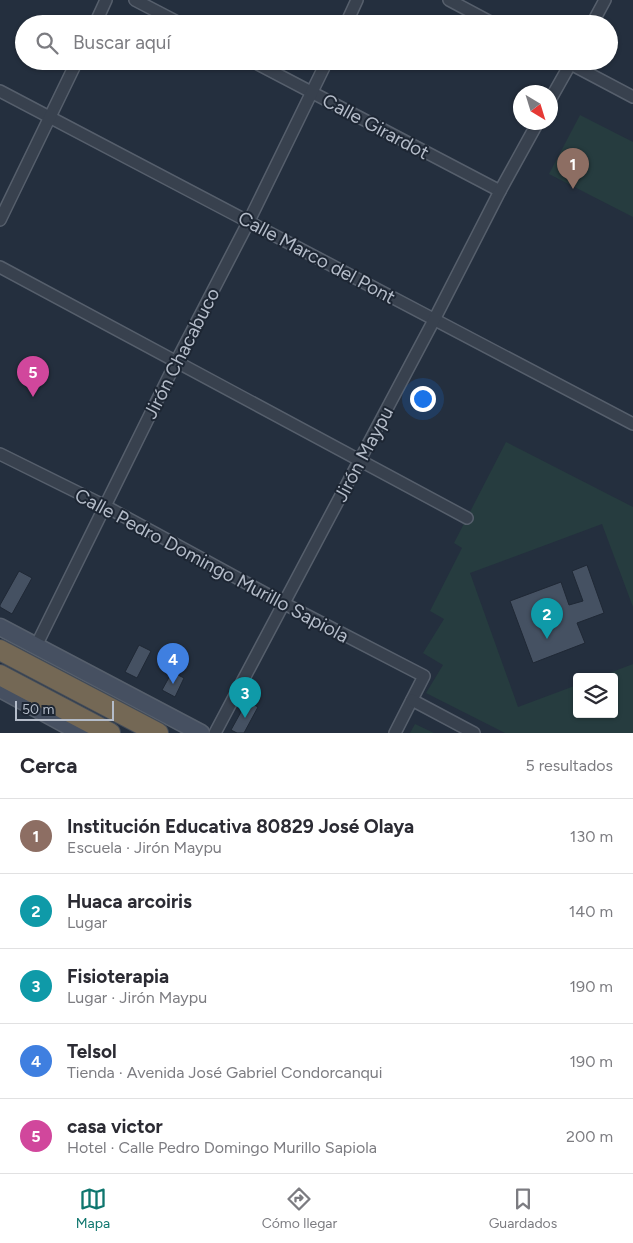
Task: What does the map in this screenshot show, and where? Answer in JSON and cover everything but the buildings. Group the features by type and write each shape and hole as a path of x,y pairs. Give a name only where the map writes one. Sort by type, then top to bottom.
{"highway":[{"path":"0,650 158,733"},
{"path":"0,675 110,733"}],"street":[{"path":"99,15 106,0"},
{"path":"135,0 164,15"},
{"path":"350,15 357,0"},
{"path":"448,0 477,15"},
{"path":"597,15 605,0"},
{"path":"0,220 73,70"},
{"name":"Calle Girardot","path":"269,70 500,191"},
{"name":"Jirón Chacabuco","path":"36,646 323,70"},
{"path":"558,85 565,70"},
{"path":"584,70 633,97"},
{"name":"Calle Marco del Pont","path":"0,91 633,424"},
{"name":"Jirón Maypu","path":"215,733 534,130"},
{"path":"0,267 467,518"},
{"name":"Calle Pedro Domingo Murillo Sapiola","path":"0,454 105,506 283,603 424,676 412,700"},
{"path":"0,627 201,733"},
{"path":"0,689 81,733"},
{"path":"395,733 412,700 474,733"}],"green space":[{"path":"580,115 633,142 633,217 549,174"},
{"path":"506,442 633,507 633,607 602,524 470,573 518,707 573,686 573,718 618,718 618,673 609,673 633,664 633,733 505,733 426,693 443,665 423,653 444,619 430,611 462,548 454,543"},
{"path":"415,724 434,733 410,733"}],"place":[{"name":"Institución Educativa 80829 José Olaya","path":"573,189"},
{"name":"casa victor","path":"33,397"},
{"name":"Huaca arcoiris","path":"547,639"},
{"name":"Telsol","path":"173,684"},
{"name":"Fisioterapia","path":"245,718"}]}
